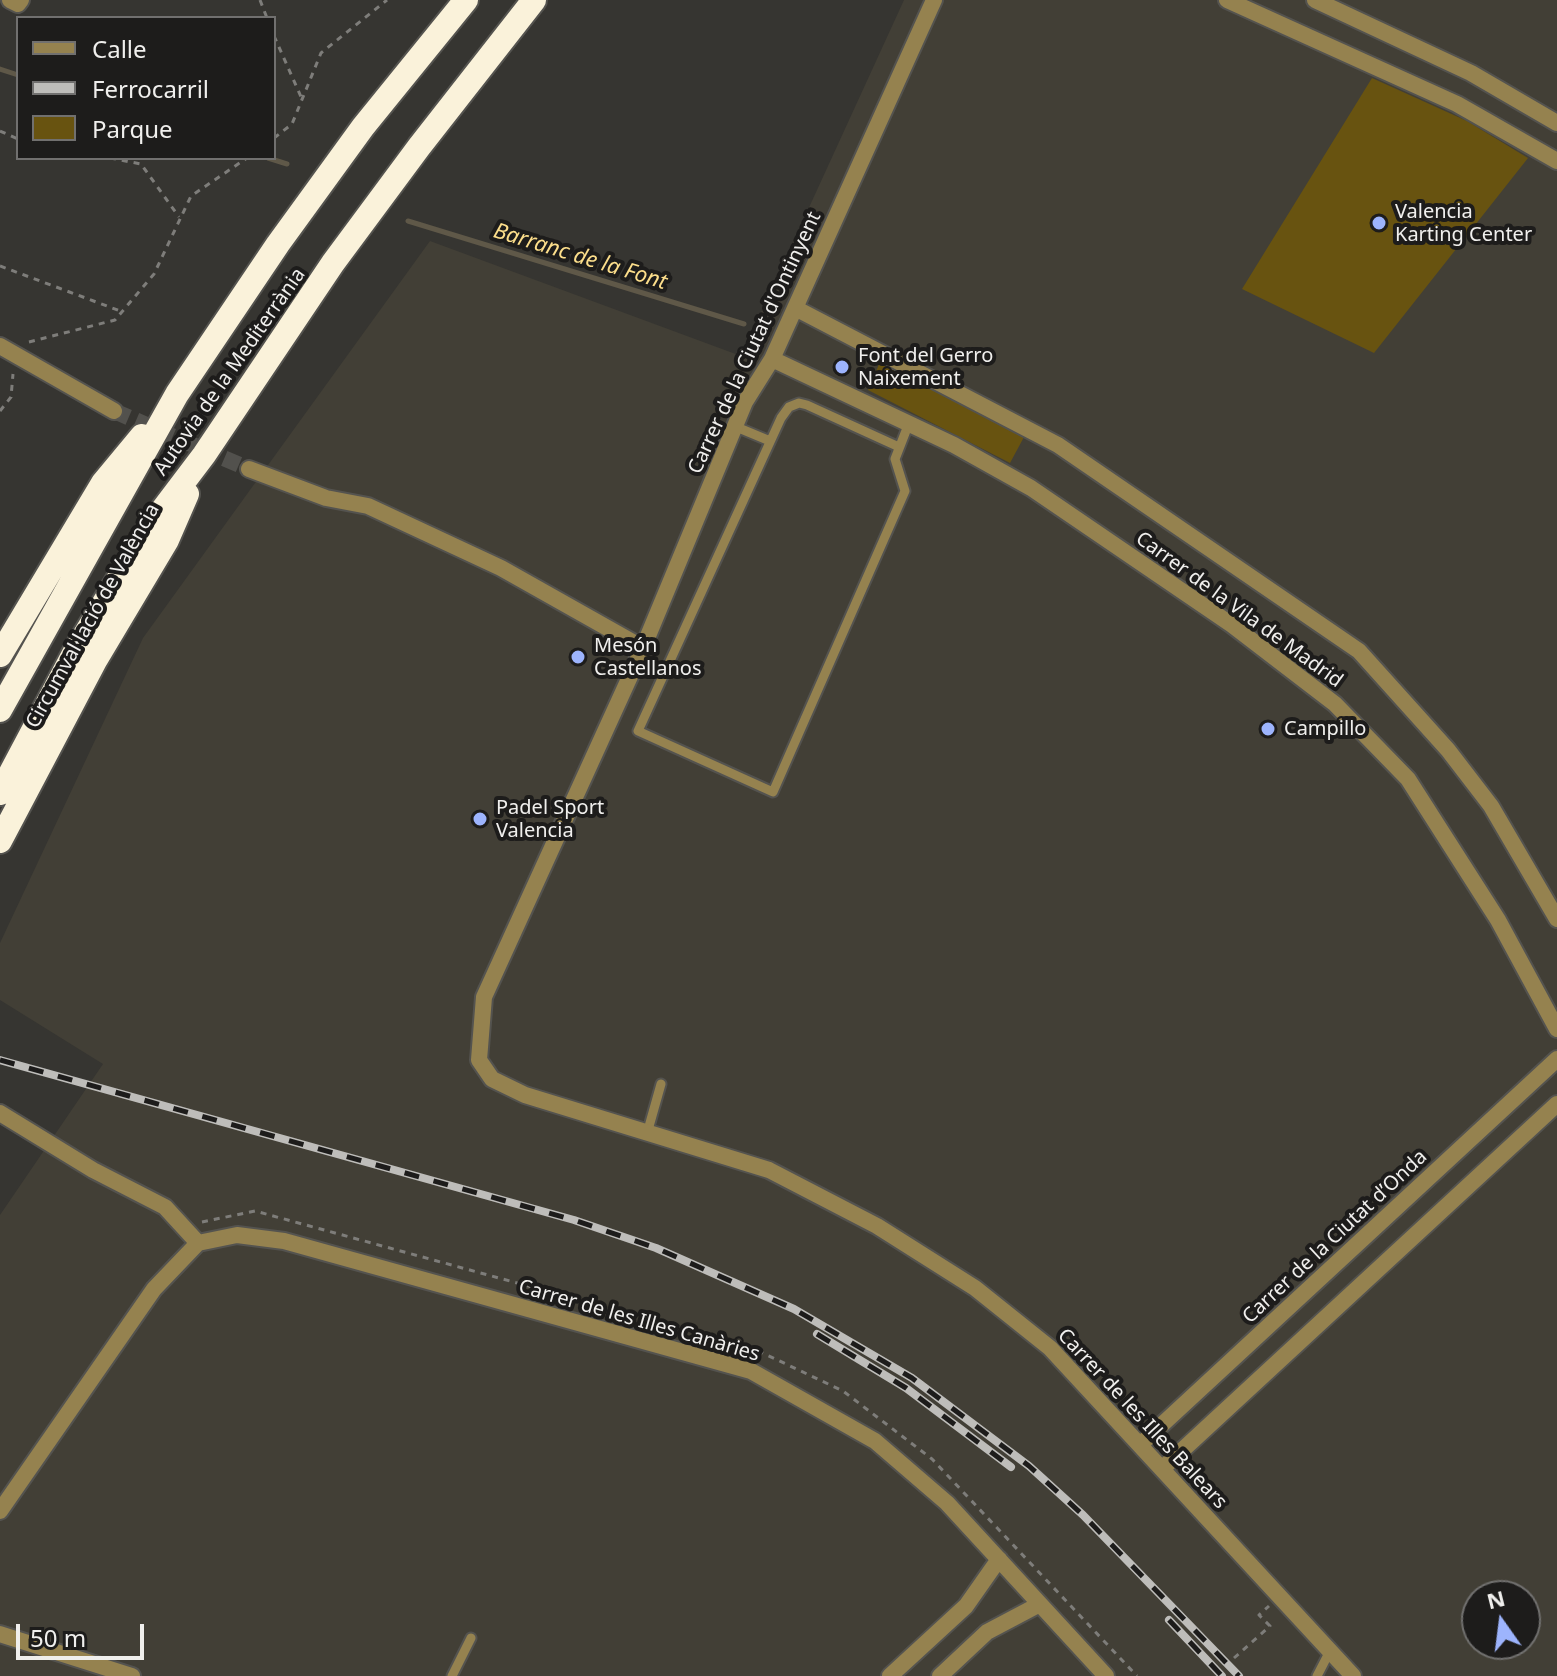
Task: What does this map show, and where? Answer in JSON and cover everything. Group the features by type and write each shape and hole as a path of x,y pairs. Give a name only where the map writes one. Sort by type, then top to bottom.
{"highway":[{"name":"Autovia de la Mediterrània","path":"0,710 177,394 278,244 363,127 466,0"},
{"name":"Autovia de la Mediterrània","path":"0,793 77,648 151,525 204,455 333,263 534,0"},
{"path":"0,655 103,483 177,394"},
{"name":"Circumval·lació de València","path":"0,841 96,659 167,540 204,455"}],"street":[{"name":"Carrer de la Ciutat d'Ontinyent","path":"479,1060 484,997 643,648 734,426 772,359 934,0"},
{"path":"1227,0 1457,104 1557,161"},
{"path":"1315,0 1471,73 1557,123"},
{"name":"Carrer de la Vila de Madrid","path":"795,308 1058,445 1359,651 1448,750 1491,806 1557,919"},
{"path":"6,349 114,411"},
{"name":"Carrer de la Vila de Madrid","path":"772,359 909,423 1031,488 1232,625 1335,704 1408,779 1498,920 1557,1029"},
{"path":"249,469 326,498 368,506 501,568 643,648"},
{"name":"Carrer de la Ciutat d’Onda","path":"1141,1444 1557,1059"},
{"name":"Carrer de les Illes Balears","path":"479,1060 492,1079 525,1095 648,1130 769,1170 877,1226 975,1288 1050,1348 1353,1676"},
{"path":"1163,1468 1557,1104"},
{"path":"0,1113 93,1170 165,1207 198,1243 154,1289 0,1511"},
{"name":"Carrer de les Illes Canàries","path":"198,1243 237,1235 284,1241 751,1371 875,1441 947,1503 1106,1676"},
{"path":"890,1676 966,1606 999,1559"},
{"path":"940,1676 987,1632 1040,1604"},
{"path":"0,1634 132,1676"}],"lane":[{"path":"899,447 799,403 789,407 770,441 638,731 773,792 905,491 895,459 909,423"},
{"path":"734,426 770,441"},
{"path":"648,1130 661,1084"},
{"path":"452,1676 471,1638"},
{"path":"1317,1676 1330,1651"}],"path":[{"path":"372,0 379,7"},
{"path":"276,136 292,124 321,53 387,0"},
{"path":"276,40 302,99"},
{"path":"120,160 141,164 180,219"},
{"path":"0,411 11,397 6,349 115,320 154,274 191,196 244,160"},
{"path":"0,266 123,312"},
{"path":"185,1229 204,1221 255,1211 750,1347 843,1391 932,1459 1137,1676"},
{"path":"1234,1658 1270,1626 1259,1615 1280,1596"}],"shaded area":[{"path":"904,0 1557,0 1557,1676 0,1676 0,1215 103,1064 0,1000 0,943 143,638 430,241 741,356"}],"green space":[{"name":"Valencia Karting Center","path":"1372,78 1467,121 1528,158 1374,353 1242,289"},
{"path":"880,362 1024,437 1010,463 868,390"}],"waterway":[{"name":"Barranc de la Font","path":"0,69 16,74"},
{"name":"Barranc de la Font","path":"274,160 287,164"},
{"name":"Barranc de la Font","path":"408,221 744,324"}],"tunnel":[{"path":"114,411 249,469"}],"railway":[{"path":"0,1060 574,1220 656,1248 794,1309 912,1378 1029,1466 1083,1515 1239,1676"},
{"path":"817,1334 906,1388 1011,1467"},
{"path":"1169,1620 1222,1676"}],"place":[{"name":"Valencia Karting Center","path":"1379,223"},
{"name":"Font del Gerro Naixement","path":"842,367"},
{"name":"Mesón Castellanos","path":"578,657"},
{"name":"Campillo","path":"1268,729"},
{"name":"Padel Sport Valencia","path":"480,819"}]}
